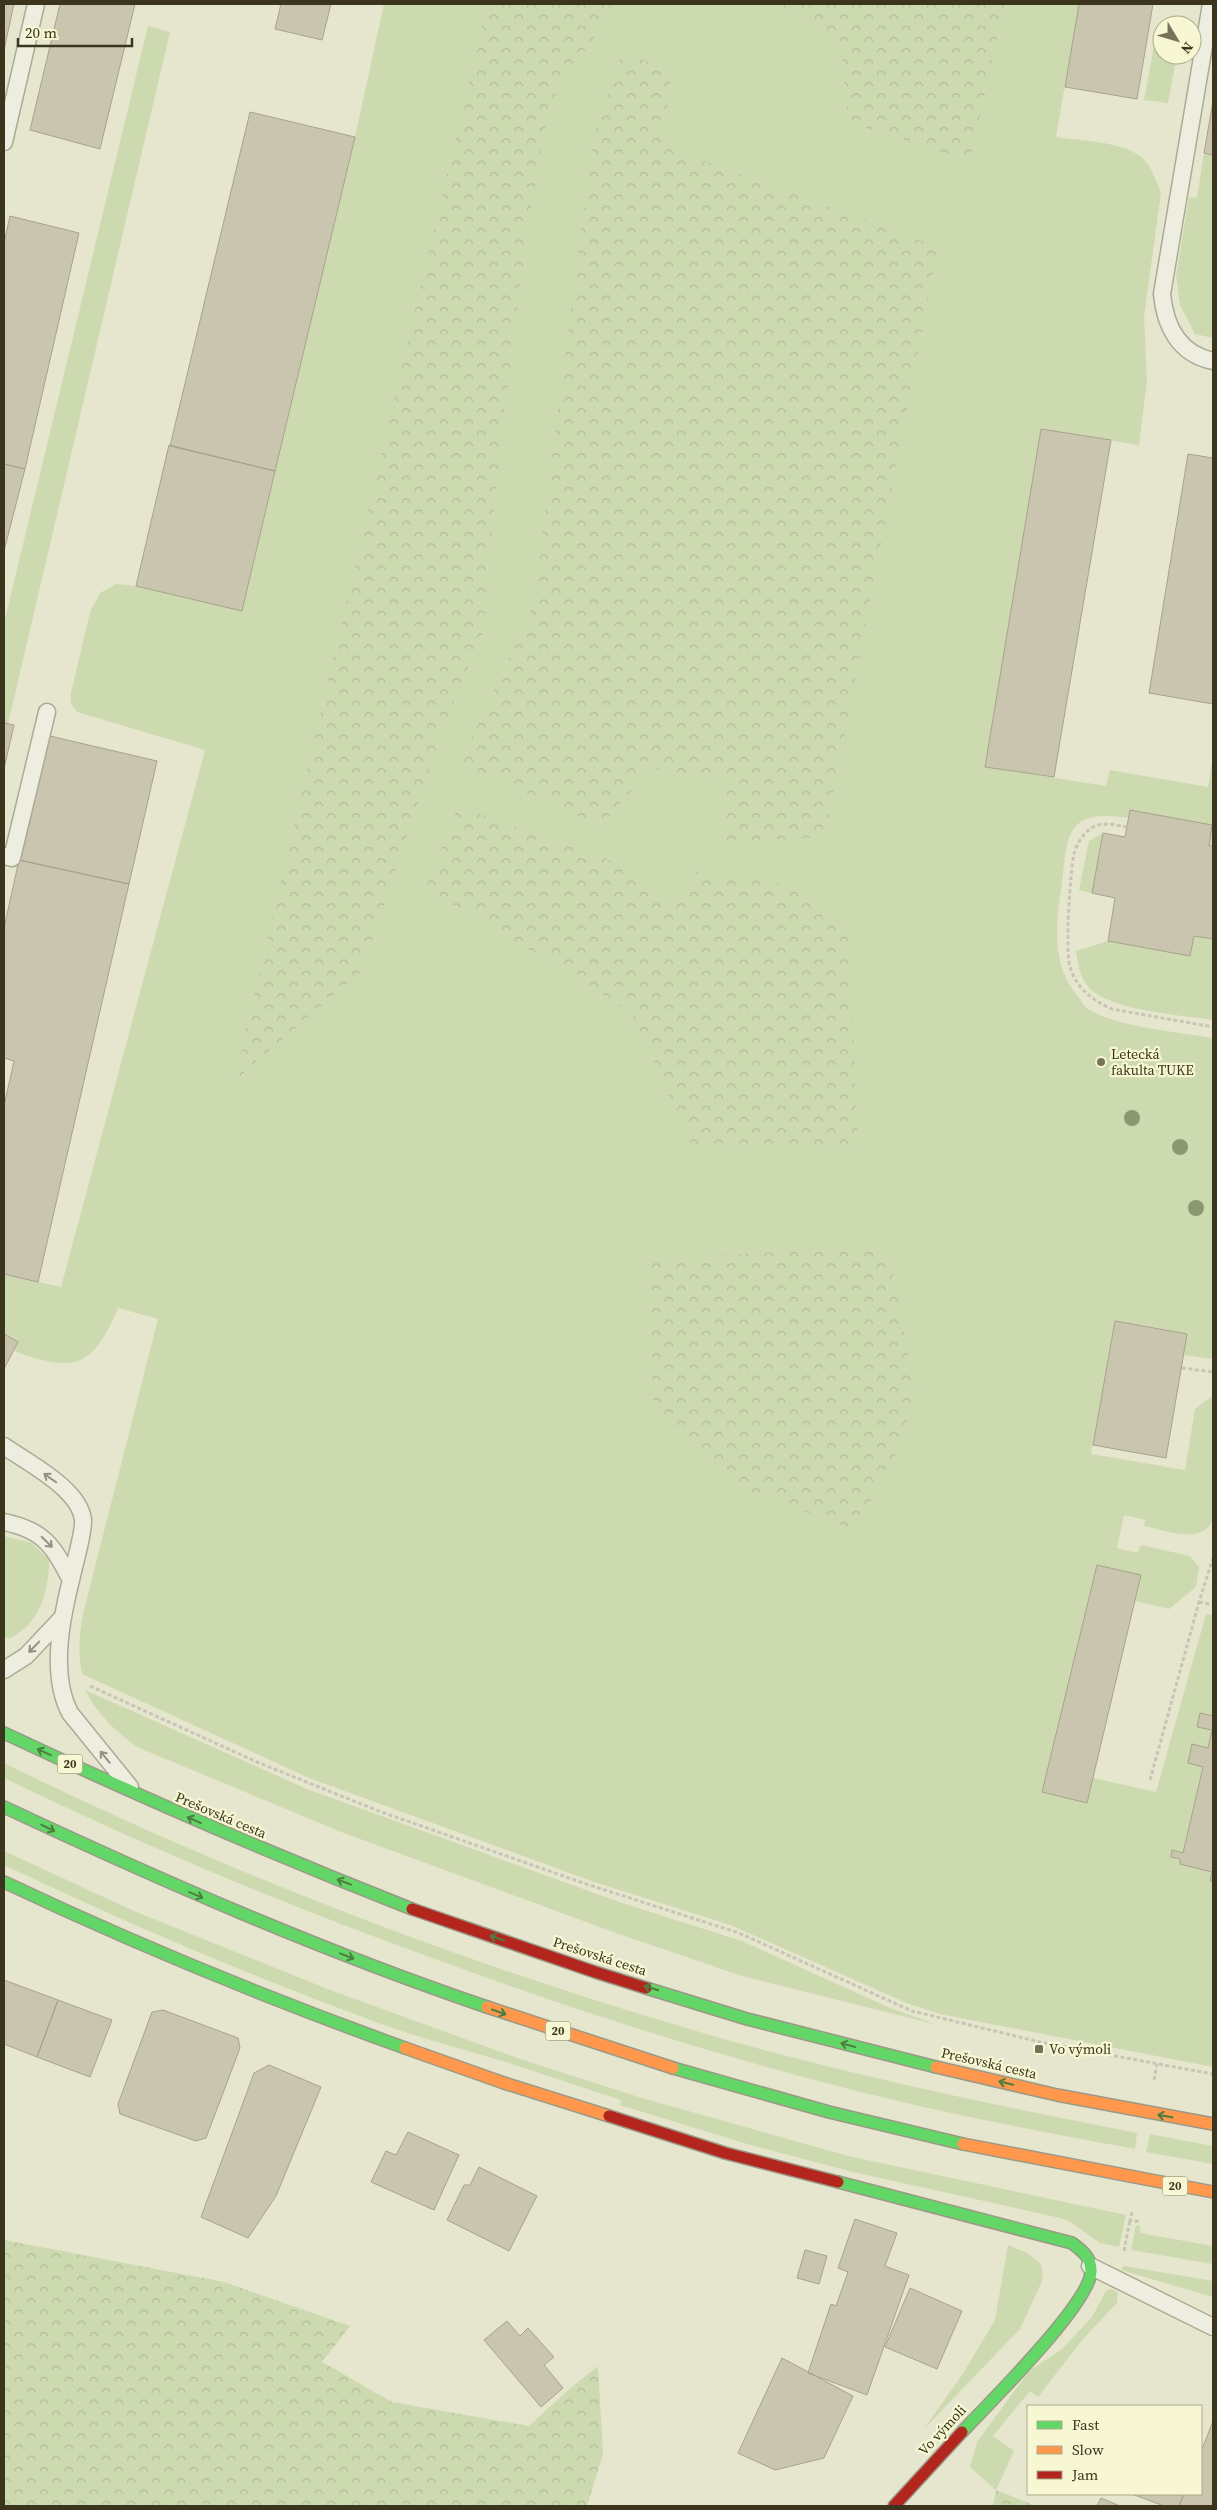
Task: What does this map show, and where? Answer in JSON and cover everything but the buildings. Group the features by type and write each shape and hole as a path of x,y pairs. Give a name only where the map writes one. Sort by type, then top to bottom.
{"main road":[{"name":"Prešovská cesta","path":"4,1733 136,1795 225,1834 420,1911 517,1945 698,2003 910,2061 1121,2107 1213,2124"},
{"name":"20","path":"4,1807 108,1857 305,1940 456,1996 581,2039 776,2098 866,2121 997,2150 1213,2192"},
{"path":"4,1882 105,1930 330,2021 504,2083 725,2153 1072,2243 1088,2260"},
{"name":"Vo výmoli","path":"894,2506 1067,2317 1089,2288 1092,2278 1088,2260"}],"lane":[{"path":"4,142 36,4"},
{"path":"1212,4 1162,294 1168,325 1175,338 1188,349 1213,361"},
{"path":"4,856 12,858 47,712"},
{"path":"4,1446 71,1493 79,1505 83,1521 62,1620 60,1688 70,1713 136,1795"},
{"path":"4,1522 26,1528 50,1543 72,1580"},
{"path":"4,1670 26,1656 62,1620"},
{"path":"1088,2260 1213,2327"}],"path":[{"path":"1127,827 1105,824 1092,827 1081,837 1074,852 1068,951 1070,967 1081,989 1096,1002 1112,1009 1213,1027"},
{"path":"1182,1368 1213,1372"},
{"path":"1150,1780 1213,1558"},
{"path":"1199,1602 1213,1605"},
{"path":"60,1671 257,1762 376,1810 582,1883 739,1933 912,2011 1040,2042 1213,2074"},
{"path":"1124,2246 1130,2220"}],"green space":[{"path":"384,4 1079,4 1056,137 1100,142 1121,147 1144,159 1153,173 1161,193 1144,317 1147,380 1139,445 1041,429 985,767 1106,786 1110,770 1208,787 1213,756 1213,846 1209,846 1212,825 1131,810 1129,818 1100,816 1080,822 1069,838 1066,850 1059,905 1058,951 1061,966 1067,980 1083,1004 1100,1015 1131,1025 1213,1038 1213,1359 1184,1355 1187,1334 1115,1322 1091,1454 1185,1470 1195,1409 1213,1395 1213,1519 1208,1527 1201,1532 1182,1534 1144,1526 1145,1520 1124,1515 1117,1548 1137,1553 1141,1545 1190,1556 1199,1567 1196,1587 1169,1609 1135,1601 1141,1575 1097,1565 1042,1792 1087,1803 1093,1778 1156,1792 1206,1614 1213,1615 1213,1716 1200,1713 1197,1726 1212,1730 1208,1748 1193,1745 1203,1767 1183,1853 1172,1850 1171,1857 1212,1872 1210,1881 1213,1882 1213,2067 940,2014 909,2004 730,1925 594,1882 309,1778 82,1674 80,1644 83,1614 158,1319 118,1308 109,1328 96,1348 84,1358 76,1362 55,1363 33,1358 4,1346 4,1274 61,1287 205,750 77,712 71,704 71,693 90,612 100,593 116,584 136,586 242,611 355,137"},
{"path":"487,4 617,4 550,102 528,224 501,438 483,632 441,733 362,971 234,1081"},
{"path":"777,4 1005,4 970,161 848,122 842,56 806,21"},
{"path":"148,26 170,32 8,724 4,723 4,623"},
{"path":"622,50 671,73 663,146 938,247 825,837 727,842 727,781 651,768 600,827 460,763 533,607 593,138"},
{"path":"1152,57 1152,65 1175,65 1168,103 1144,100"},
{"path":"1204,153 1213,155 1213,338 1195,334 1180,305 1176,276 1189,197 1197,198"},
{"path":"458,806 617,863 674,906 697,871 800,887 849,933 858,1151 691,1144 631,1012 426,888"},
{"path":"1103,833 1092,893 1079,890 1089,841"},
{"path":"1194,936 1213,939 1213,1020 1164,1014 1126,1006 1109,1000 1095,993 1086,984 1080,972 1076,951 1108,941 1190,956"},
{"path":"888,1246 916,1394 889,1475 850,1528 741,1488 653,1404 651,1259"},
{"path":"4,1536 32,1543 49,1560 47,1586 38,1611 26,1627 9,1639 4,1637"},
{"path":"85,1690 307,1789 622,1903 742,1941 890,2008 938,2025 742,1976 616,1933 341,1832 137,1747 107,1722"},
{"path":"4,1763 191,1849 384,1927 483,1963 581,1996 779,2054 958,2096 1137,2133 1135,2149 954,2114 836,2086 720,2054 548,1999 325,1918 163,1851 4,1778"},
{"path":"4,1851 134,1911 330,1990 523,2060 642,2098 848,2156 1126,2215 1119,2247 1100,2243 1069,2221 1056,2217 853,2172 747,2144 620,2105 621,2100 530,2070 389,2027 233,1966 49,1886 4,1865"},
{"path":"1150,2134 1213,2146 1213,2164 1146,2152"},
{"path":"1136,2225 1140,2226 1140,2233 1213,2246 1213,2264 1131,2250"},
{"path":"4,2240 224,2282 350,2326 322,2362 392,2402 529,2426 598,2366 603,2454 587,2506 4,2506"},
{"path":"1008,2245 1027,2253 1041,2264 1043,2279 1020,2329 924,2429 964,2372 995,2320"},
{"path":"1124,2266 1213,2281 1213,2297 1121,2270"},
{"path":"1111,2289 1118,2293 1117,2303 1083,2339 1038,2397 1030,2391 993,2436 1014,2451 996,2490 970,2467 977,2442 1029,2371 1062,2349 1092,2317 1106,2291"},
{"path":"996,2490 1036,2506 993,2506"}],"traffic: fast":[{"path":"4,1733 206,1824 412,1909"},
{"path":"4,1807 123,1862 303,1939 487,2007"},
{"path":"4,1882 203,1970 405,2048"},
{"path":"646,1988 747,2019 936,2067"},
{"path":"673,2068 829,2112 963,2144"},
{"path":"838,2182 1072,2243 1085,2254 1091,2265 1087,2285 1058,2328 962,2432"}],"traffic: slow":[{"path":"487,2007 673,2068"},
{"path":"405,2048 504,2083 609,2116"},
{"path":"936,2067 1057,2095 1213,2124"},
{"path":"963,2144 1213,2192"}],"traffic: jam":[{"path":"412,1909 646,1988"},
{"path":"609,2116 725,2153 838,2182"},
{"path":"894,2506 962,2432"}],"place":[{"name":"Letecká fakulta TUKE","path":"1101,1062"},
{"name":"Vo výmoli","path":"1039,2049"}]}
